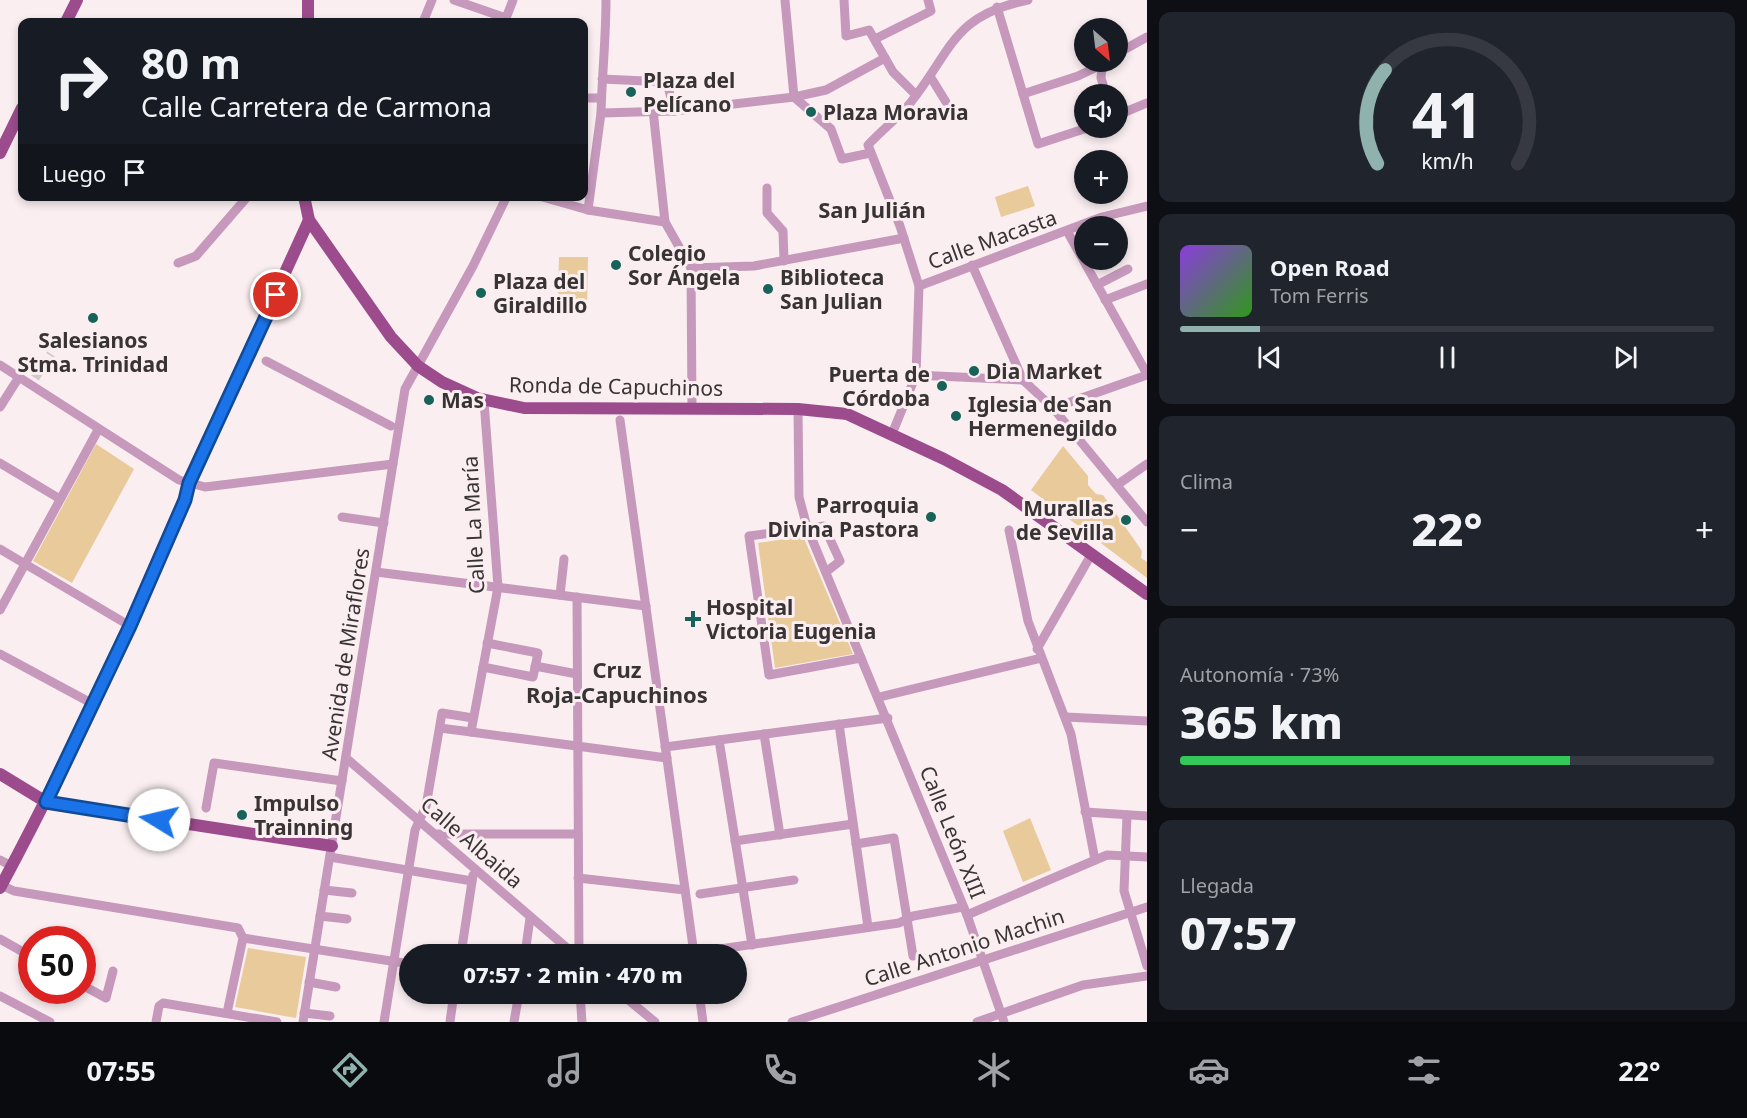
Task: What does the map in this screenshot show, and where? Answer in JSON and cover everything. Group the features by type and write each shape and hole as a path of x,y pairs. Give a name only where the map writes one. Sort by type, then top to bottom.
{"main road":[{"path":"68,18 77,0"},
{"path":"308,0 308,18"},
{"path":"0,153 18,116"},
{"path":"1,886 46,802 130,626 185,500 189,483 307,226 304,201"},
{"name":"Ronda de Capuchinos","path":"307,226 392,337 418,366 442,382 484,401 524,408 798,409 847,414 892,434 1002,490 1147,594"},
{"path":"0,774 46,802 331,851"}],"street":[{"path":"425,18 432,0"},
{"path":"454,0 506,18 513,0"},
{"path":"588,210 601,113 606,0"},
{"path":"785,0 794,97 831,129 842,159 870,153"},
{"path":"844,0 846,36 867,29 893,72 916,95"},
{"path":"875,39 932,11 928,0"},
{"path":"892,434 916,375 919,286 904,238 868,145 916,95 965,26 997,7 1028,0"},
{"path":"997,7 1038,144 1074,132"},
{"path":"1128,47 1147,37"},
{"path":"601,113 674,111 794,97 826,90 885,58"},
{"path":"1023,94 1087,72"},
{"path":"930,76 946,102"},
{"path":"602,79 667,82 674,111"},
{"path":"588,98 601,98"},
{"path":"1128,111 1147,103"},
{"path":"653,110 665,222 691,268 692,409"},
{"path":"768,188 767,213 783,231 784,261"},
{"path":"178,263 196,256 244,201"},
{"name":"Avenida de Miraflores","path":"304,1017 405,389 450,308 504,201"},
{"path":"556,201 588,210 665,222"},
{"name":"Calle Macasta","path":"919,286 1102,218 1147,206"},
{"path":"1053,408 1147,374 1067,231"},
{"path":"691,268 754,266 904,238"},
{"path":"972,265 1023,380 1053,408 1147,522"},
{"path":"1097,285 1126,270"},
{"path":"1105,300 1147,284"},
{"path":"266,361 391,426"},
{"path":"0,365 19,377 33,381 98,430 179,480 189,483 205,487 393,464"},
{"path":"916,375 1023,380"},
{"path":"0,407 19,377"},
{"name":"Calle La María","path":"471,732 498,587 484,401"},
{"name":"Calle León XIII","path":"798,409 799,497 807,527 888,718 965,911 1003,1018"},
{"path":"620,420 693,944"},
{"path":"1,604 98,430"},
{"path":"0,463 60,499"},
{"path":"1117,485 1147,464"},
{"path":"342,517 384,523"},
{"path":"826,572 840,561 825,526 749,536 769,675 861,658"},
{"path":"1009,530 1028,621 1066,717 1095,860"},
{"path":"0,549 130,626"},
{"path":"879,697 1039,653 1092,555"},
{"path":"560,595 564,560"},
{"path":"376,572 646,606"},
{"path":"577,597 579,944"},
{"path":"483,667 533,676 538,653 487,644"},
{"path":"0,654 93,704"},
{"path":"535,666 577,674"},
{"path":"384,1022 415,830 426,806 442,713 473,718"},
{"path":"1066,717 1147,720"},
{"path":"665,747 888,718"},
{"path":"839,724 868,927"},
{"path":"440,728 667,758"},
{"path":"764,734 780,835"},
{"path":"719,740 752,945"},
{"name":"Calle Albaida","path":"346,758 562,944"},
{"path":"206,808 214,763 342,781"},
{"path":"1085,812 1147,816"},
{"path":"1127,815 1124,891 1147,966"},
{"path":"735,841 853,824"},
{"path":"436,834 578,834"},
{"path":"856,844 894,838 913,956"},
{"path":"331,851 408,870 472,880"},
{"path":"747,946 965,911 1107,855 1147,857"},
{"path":"0,860 12,866"},
{"path":"462,944 474,867"},
{"path":"578,878 685,890"},
{"path":"700,894 794,880"},
{"path":"1,886 14,891 238,928 243,938 227,1012"},
{"path":"324,890 352,894"},
{"name":"Calle Antonio Machin","path":"792,1022 1147,907"},
{"path":"320,916 347,920"},
{"path":"526,944 530,918"},
{"path":"243,938 399,963"},
{"path":"0,939 18,949"},
{"path":"96,993 106,998 113,971"},
{"path":"977,1022 1003,1018 1083,985 1147,976"},
{"path":"309,982 336,987"},
{"path":"0,996 50,1022"},
{"path":"156,1022 159,1006 164,1003 277,1022"},
{"path":"450,1022 452,1004"},
{"path":"514,1022 517,1004"},
{"path":"581,1004 582,1022"},
{"path":"633,1004 655,1022"},
{"path":"701,1004 703,1022"},
{"path":"304,1017 330,1016"}],"shaded area":[{"path":"1028,186 1035,206 1001,217 995,197"},
{"path":"559,257 588,257 587,305 558,305"},
{"path":"96,444 134,469 72,583 33,561"},
{"path":"1063,446 1088,476 1088,485 1096,494 1103,495 1142,551 1141,558 1147,562 1147,578 1031,490"},
{"path":"803,536 853,654 775,668 758,543"},
{"path":"1030,818 1051,870 1023,882 1003,831"},
{"path":"248,948 306,957 296,1018 235,1007"}],"tunnel":[{"path":"35,378 51,354"}],"place":[{"name":"Plaza del Pelícano","path":"631,92"},
{"name":"Plaza Moravia","path":"811,112"},
{"name":"Colegio Sor Ángela","path":"616,265"},
{"name":"Biblioteca San Julian","path":"768,289"},
{"name":"Plaza del Giraldillo","path":"481,293"},
{"name":"Salesianos Stma. Trinidad","path":"93,318"},
{"name":"Dia Market","path":"974,371"},
{"name":"Puerta de Córdoba","path":"942,386"},
{"name":"Mas","path":"429,400"},
{"name":"Iglesia de San Hermenegildo","path":"956,416"},
{"name":"Parroquia Divina Pastora","path":"931,517"},
{"name":"Murallas de Sevilla","path":"1126,520"},
{"name":"Hospital Victoria Eugenia","path":"693,619"},
{"name":"Impulso Trainning","path":"242,815"}],"district":[{"name":"San Julián","path":"872,209"},
{"name":"Cruz Roja-Capuchinos","path":"617,682"}],"route":[{"path":"159,820 46,802 130,626 185,500 189,483 276,295"}]}
